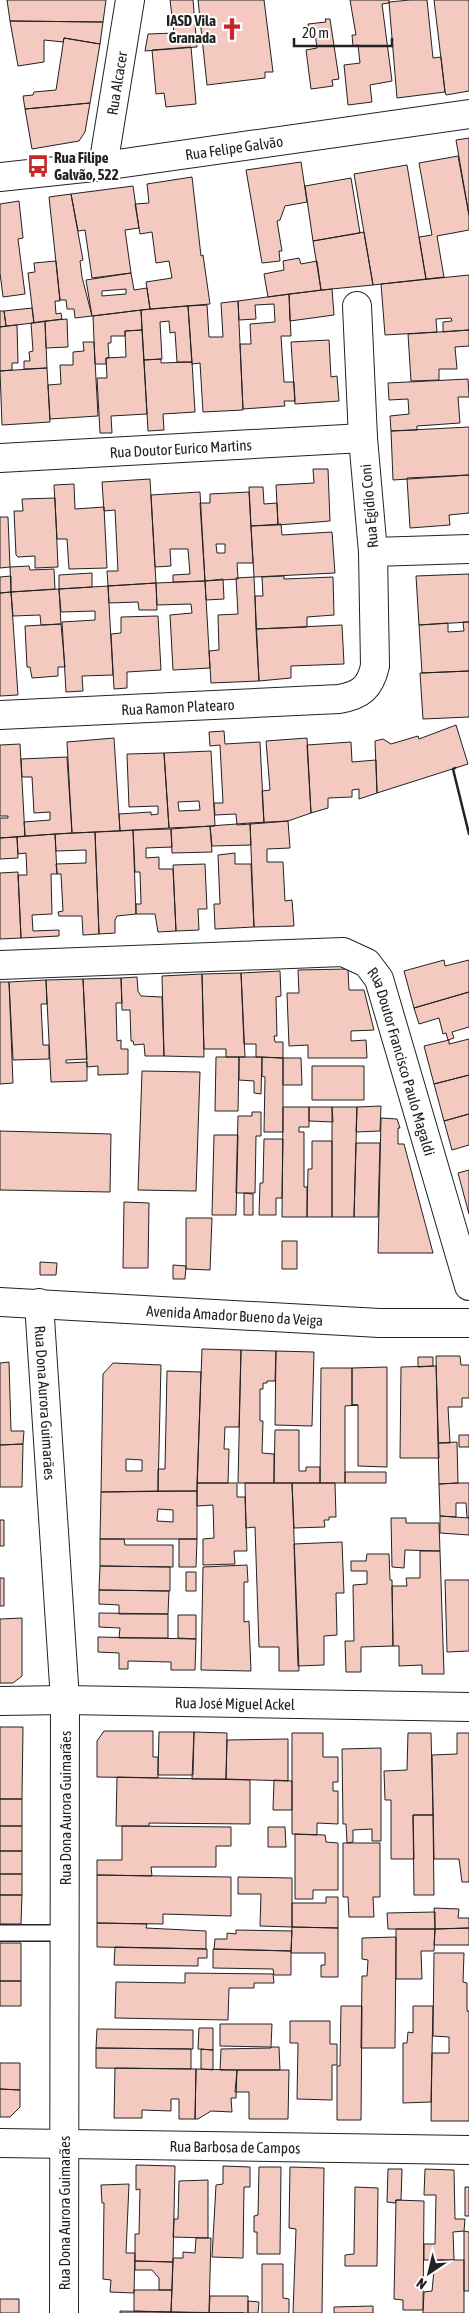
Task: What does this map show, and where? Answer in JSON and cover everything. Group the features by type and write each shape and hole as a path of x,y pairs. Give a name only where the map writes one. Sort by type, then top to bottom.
{"street":[{"name":"Rua Alcacer","path":"103,166 130,0"},
{"name":"Rua Felipe Galvão","path":"0,178 103,166 469,114"},
{"name":"Rua Egídio Coni","path":"353,696 364,690 372,679 375,666 373,552 363,438 357,306"},
{"name":"Rua Doutor Eurico Martins","path":"0,458 363,438"},
{"path":"373,552 469,549"},
{"name":"Rua Ramon Platearo","path":"0,715 353,696"},
{"name":"Rua Doutor Francisco Paulo Magaldi","path":"0,964 343,952 367,963 379,979 469,1286"},
{"name":"Avenida Amador Bueno da Veiga","path":"0,1302 379,1323 469,1323"},
{"name":"Rua Dona Aurora Guimarães","path":"39,1303 65,1700 64,2313"},
{"name":"Rua José Miguel Ackel","path":"0,1701 65,1700 469,1707"},
{"name":"Rua Barbosa de Campos","path":"0,2143 469,2150"}],"lane":[{"path":"0,1933 65,1932"}],"building":[{"path":"7,0 106,0 103,22 10,21"},
{"path":"170,0 193,0 197,47 145,51 148,34 174,33"},
{"path":"198,0 264,0 273,72 265,72 265,78 207,85"},
{"path":"350,0 389,0 389,3 382,4 392,81 370,85 372,102 348,105 344,65 360,63 358,45 353,46 352,35 356,35"},
{"path":"427,0 433,58 441,57 445,92 397,98 389,2"},
{"path":"434,0 469,0 469,91 446,95"},
{"path":"325,19 330,19 339,79 332,80 333,86 311,89 306,50 317,48 315,33 310,34 308,24 326,22"},
{"path":"10,21 103,22 100,44 64,38 63,42 44,40 44,62 18,66"},
{"path":"64,38 100,44 90,103 25,109 23,96 33,95 34,92 56,90"},
{"path":"191,47 196,104 166,107 164,93 156,94 152,50"},
{"path":"90,103 85,132 79,141 32,149 25,109"},
{"path":"469,138 469,215 456,140"},
{"path":"458,156 469,215 469,230 437,236 444,277 426,279 419,237 432,235 419,163"},
{"path":"301,162 307,202 285,206 280,220 277,221 282,251 279,251 280,261 262,263 246,170"},
{"path":"407,165 426,279 373,285 354,174"},
{"path":"192,177 201,256 203,255 210,304 150,309 146,282 172,278 169,261 156,263 152,232 140,234 135,204 149,203 147,184"},
{"path":"351,178 360,233 313,241 305,186"},
{"path":"133,186 139,228 125,230 131,273 92,278 85,230 78,231 71,194"},
{"path":"71,194 83,260 80,261 82,277 92,316 75,318 74,309 67,309 66,300 60,300 49,197"},
{"path":"19,201 23,238 18,239 25,294 3,297 0,273 0,204"},
{"path":"364,232 373,285 321,290 313,241"},
{"path":"299,258 301,264 317,261 321,290 268,297 264,274 284,270 283,261"},
{"path":"56,261 60,301 55,301 56,314 61,313 62,319 34,323 28,273 35,272 34,263"},
{"path":"131,273 134,290 147,288 150,309 92,316 86,280","holes":["126,289 126,294 102,296 102,291"]},
{"path":"469,275 469,330 443,332 443,322 452,321 451,318 436,319 437,332 385,335 381,284"},
{"path":"332,289 334,315 290,321 289,294"},
{"path":"289,294 291,336 281,336 284,382 294,382 295,401 284,401 285,406 243,409 240,344 251,344 250,324 275,322 274,304 255,305 256,319 239,320 238,301"},
{"path":"238,301 243,410 203,412 200,363 192,364 188,306 207,305 209,337 223,337 221,303"},
{"path":"188,306 192,362 177,362 175,332 170,333 169,321 160,322 162,359 144,360 141,310"},
{"path":"32,308 34,323 6,326 4,311"},
{"path":"141,310 142,330 125,331 125,336 111,336 111,343 108,343 109,358 106,358 106,364 95,364 93,316"},
{"path":"0,311 4,311 6,326 0,327"},
{"path":"67,319 68,347 46,348 45,321"},
{"path":"45,321 47,368 24,369 24,361 30,361 29,352 33,351 31,323"},
{"path":"17,325 18,363 12,363 12,370 0,371 0,327"},
{"path":"142,330 147,414 111,416 112,433 100,433 97,378 107,378 106,358 126,357 125,331"},
{"path":"469,330 469,346 455,347 457,369 439,369 439,380 411,381 408,334"},
{"path":"329,340 331,377 337,376 339,401 295,404 291,342"},
{"path":"83,342 94,342 98,416 50,419 48,385 61,384 60,365 73,365 73,352 84,351"},
{"path":"161,359 161,363 192,362 195,412 163,414 164,430 148,431 144,360"},
{"path":"47,368 50,422 2,425 0,371"},
{"path":"468,379 469,397 458,397 460,423 417,426 417,430 391,431 390,416 409,414 408,399 389,400 388,383"},
{"path":"469,427 469,475 393,480 391,431"},
{"path":"313,469 328,469 330,521 278,525 276,485 314,483"},
{"path":"469,475 469,513 449,515 450,525 410,528 407,478"},
{"path":"150,479 156,583 108,586 107,571 118,571 115,510 104,511 102,482"},
{"path":"74,484 75,509 104,507 107,568 69,569 67,539 57,539 54,485"},
{"path":"249,487 263,487 264,504 277,503 278,525 251,526"},
{"path":"200,492 205,581 173,582 173,575 190,574 188,549 170,549 171,566 155,567 151,495"},
{"path":"249,492 253,563 237,563 238,579 205,581 200,503 210,503 210,494","holes":["216,544 225,544 225,553 217,553"]},
{"path":"55,498 58,567 35,568 35,556 18,557 16,555 14,511 23,511 22,499"},
{"path":"0,517 8,517 10,567 0,568"},
{"path":"281,524 282,535 332,532 335,573 254,577 251,526"},
{"path":"29,566 30,570 54,569 55,589 11,592 10,567"},
{"path":"92,573 92,587 59,589 59,575"},
{"path":"469,574 469,622 419,625 416,576"},
{"path":"11,576 11,592 0,593 0,577"},
{"path":"284,576 284,579 333,577 334,615 307,617 307,627 256,629 255,596 263,596 262,577"},
{"path":"254,577 259,681 211,683 209,651 219,650 218,615 238,614 236,578"},
{"path":"223,579 224,599 206,600 205,581"},
{"path":"205,581 210,668 173,670 170,615 192,613 191,604 157,605 156,583"},
{"path":"156,583 157,610 139,610 138,602 109,603 108,586"},
{"path":"108,586 113,675 82,676 83,691 66,692 62,622 95,620 95,611 61,612 59,589"},
{"path":"59,589 61,624 41,625 40,615 13,616 11,592"},
{"path":"11,592 18,695 0,696 0,593"},
{"path":"158,616 161,670 127,672 127,688 114,689 111,634 121,633 121,617"},
{"path":"463,622 469,622 469,671 422,673 419,625 448,623 448,632 464,631"},
{"path":"61,624 65,667 58,667 58,676 32,678 30,667 27,667 25,626"},
{"path":"342,625 344,664 291,666 291,678 259,681 256,629"},
{"path":"469,671 469,717 423,719 420,673"},
{"path":"456,725 468,764 377,793 375,741 383,739 391,744 418,736 419,739"},
{"path":"224,731 225,744 260,742 264,823 237,825 236,814 215,815 214,803 223,803 220,745 210,746 209,732"},
{"path":"114,738 120,831 72,833 67,742"},
{"path":"307,738 311,813 288,821 264,823 262,791 270,790 266,741"},
{"path":"351,742 352,762 376,760 377,793 359,799 359,789 352,790 352,797 328,798 328,808 311,813 307,745"},
{"path":"20,744 25,836 0,838 0,818 8,818 8,816 0,816 0,745"},
{"path":"211,751 215,826 169,828 164,753","holes":["199,801 200,810 179,811 178,802"]},
{"path":"164,753 169,828 120,831 119,814 151,812 151,815 158,814 158,806 129,807 127,754"},
{"path":"67,757 72,833 25,836 24,822 50,820 50,812 34,813 32,777 22,777 21,759"},
{"path":"288,821 290,848 267,849 267,862 283,862 285,901 292,900 294,926 254,927 250,823"},
{"path":"250,823 251,845 212,846 210,826"},
{"path":"210,826 212,852 172,853 171,829"},
{"path":"171,829 172,847 146,848 146,858 159,857 159,869 173,869 176,931 158,932 155,914 136,914 136,904 141,904 140,872 135,872 133,830"},
{"path":"133,830 136,914 117,916 115,920 115,933 99,934 95,832"},
{"path":"95,832 99,934 83,935 82,916 59,916 58,912 63,911 61,874 57,874 56,864 86,863 86,850 56,851 55,834"},
{"path":"55,834 57,874 51,874 52,914 32,915 33,931 59,930 59,936 21,938 18,875 27,875 26,853 18,854 17,837"},
{"path":"17,837 18,858 0,859 0,838"},
{"path":"235,853 235,864 251,864 254,927 215,929 214,904 220,904 218,855"},
{"path":"205,864 207,909 198,909 199,930 176,931 173,865"},
{"path":"18,872 21,938 0,939 0,873"},
{"path":"444,960 445,966 469,960 469,992 414,1008 404,971"},
{"path":"348,969 349,990 364,990 374,1030 351,1031 351,1041 366,1040 367,1058 308,1058 308,1045 289,1046 287,993 299,993 298,970"},
{"path":"280,971 281,996 276,997 277,1036 274,1036 275,1042 283,1042 283,1058 256,1057 256,1044 244,1044 241,973"},
{"path":"241,973 245,1057 226,1057 226,1049 204,1049 202,974"},
{"path":"202,974 204,1057 164,1056 162,976"},
{"path":"137,977 138,991 141,996 162,997 164,1056 145,1056 144,1044 134,1045 133,1041 131,1041 130,1010 122,1010 121,978"},
{"path":"121,978 122,1003 116,1003 117,1041 121,1040 121,1049 128,1049 128,1074 98,1075 98,1066 87,1067 83,979"},
{"path":"83,979 87,1059 66,1060 66,1063 87,1062 87,1081 51,1082 46,980"},
{"path":"46,980 47,1004 41,1004 43,1045 49,1045 49,1059 13,1060 9,982"},
{"path":"0,982 9,982 13,1083 0,1084"},
{"path":"469,992 469,1027 452,1032 454,1038 448,1040 446,1033 443,1034 439,1018 419,1024 414,1008"},
{"path":"469,1039 469,1075 434,1084 424,1046 449,1040 449,1044"},
{"path":"216,1057 239,1057 238,1111 215,1111"},
{"path":"239,1057 262,1057 261,1094 254,1093 254,1081 239,1080"},
{"path":"262,1057 283,1058 283,1132 264,1132 265,1077 262,1076"},
{"path":"283,1058 301,1058 302,1085 283,1085"},
{"path":"312,1066 364,1066 364,1100 312,1100"},
{"path":"142,1071 200,1072 196,1191 138,1190"},
{"path":"469,1075 469,1114 444,1121 434,1084"},
{"path":"381,1106 380,1131 356,1132 357,1107"},
{"path":"283,1107 309,1107 309,1127 299,1127 299,1132 304,1132 304,1187 307,1187 307,1217 282,1217"},
{"path":"309,1107 332,1107 333,1122 309,1121"},
{"path":"332,1107 357,1107 354,1217 332,1217"},
{"path":"252,1112 261,1112 261,1136 256,1136 255,1193 236,1193 238,1116 252,1116"},
{"path":"469,1114 469,1145 452,1150 444,1121"},
{"path":"381,1118 397,1119 400,1128 398,1128 398,1144 404,1144 433,1253 378,1253"},
{"path":"0,1131 111,1134 110,1192 0,1190"},
{"path":"214,1135 238,1135 236,1215 212,1215"},
{"path":"264,1139 283,1139 282,1198 276,1198 276,1215 259,1215 260,1183 263,1183"},
{"path":"312,1141 332,1141 332,1217 307,1217 308,1169 312,1169"},
{"path":"356,1143 380,1143 378,1217 354,1217"},
{"path":"469,1170 469,1214 458,1173"},
{"path":"244,1193 253,1194 253,1215 244,1215"},
{"path":"124,1202 149,1203 148,1268 123,1268"},
{"path":"186,1218 212,1218 210,1270 186,1269"},
{"path":"282,1241 297,1241 297,1269 282,1269"},
{"path":"40,1262 57,1263 56,1275 40,1275"},
{"path":"173,1265 186,1266 185,1279 173,1279"},
{"path":"202,1349 241,1350 239,1427 225,1427 224,1449 229,1449 228,1483 197,1483"},
{"path":"241,1350 276,1351 275,1381 263,1383 263,1389 260,1389 260,1421 263,1421 262,1453 274,1454 274,1483 238,1483"},
{"path":"276,1351 314,1352 312,1426 275,1425"},
{"path":"436,1356 460,1356 461,1365 469,1365 469,1398 462,1398 462,1407 448,1407 450,1443 438,1443"},
{"path":"418,1357 433,1357 433,1366 418,1367"},
{"path":"9,1362 11,1431 24,1431 23,1444 0,1445 0,1363"},
{"path":"113,1363 161,1365 158,1491 101,1492 103,1374","holes":["126,1459 142,1460 142,1471 126,1471"]},
{"path":"436,1366 439,1458 400,1458 401,1367"},
{"path":"387,1367 387,1467 358,1466 358,1405 352,1405 352,1368"},
{"path":"321,1368 352,1368 352,1405 358,1405 345,1406 345,1483 320,1483"},
{"path":"167,1371 201,1372 197,1491 158,1491 158,1469 165,1469"},
{"path":"275,1430 299,1430 299,1471 306,1471 306,1467 320,1467 320,1483 274,1483"},
{"path":"459,1435 469,1435 469,1447 459,1447"},
{"path":"457,1442 458,1483 439,1484 438,1443"},
{"path":"23,1444 22,1487 0,1487 0,1445"},
{"path":"345,1472 386,1472 386,1483 345,1483"},
{"path":"197,1483 237,1483 237,1497 245,1497 247,1551 234,1551 235,1564 203,1565 203,1539 214,1538 213,1505 197,1506"},
{"path":"245,1483 292,1483 299,1671 279,1671 279,1647 259,1647 255,1527 246,1528"},
{"path":"292,1483 335,1483 336,1517 329,1517 329,1520 324,1520 325,1527 294,1528"},
{"path":"469,1483 469,1518 467,1517 466,1503 456,1503 456,1517 440,1516 439,1484"},
{"path":"197,1491 197,1539 100,1539 101,1492","holes":["158,1509 173,1510 173,1522 157,1521"]},
{"path":"440,1516 469,1518 469,1535 440,1533"},
{"path":"391,1518 406,1518 406,1523 439,1523 440,1551 405,1550 404,1568 392,1567"},
{"path":"0,1520 4,1520 4,1546 0,1546"},
{"path":"100,1539 124,1539 125,1545 173,1545 173,1567 100,1566"},
{"path":"179,1539 197,1539 196,1567 179,1567"},
{"path":"342,1542 344,1593 336,1593 337,1635 324,1636 324,1665 298,1666 294,1544"},
{"path":"420,1551 440,1551 444,1674 422,1674 422,1665 399,1666 399,1646 393,1646 392,1586 407,1586 406,1578 420,1578"},
{"path":"367,1554 389,1554 390,1580 392,1580 393,1646 361,1647 361,1672 346,1672 345,1641 354,1641 353,1585 367,1584 367,1571 351,1571 351,1561 366,1561"},
{"path":"247,1565 248,1582 244,1582 244,1622 249,1621 251,1671 201,1670 203,1567"},
{"path":"100,1566 170,1567 170,1591 99,1590"},
{"path":"186,1572 196,1572 196,1591 186,1591"},
{"path":"0,1578 4,1578 4,1606 0,1606"},
{"path":"445,1580 469,1580 469,1651 447,1652"},
{"path":"99,1590 169,1591 168,1614 119,1614 119,1605 99,1604"},
{"path":"99,1613 168,1614 168,1638 119,1638 120,1628 99,1627"},
{"path":"178,1615 196,1615 196,1639 178,1638"},
{"path":"22,1618 22,1676 13,1683 0,1683 0,1619"},
{"path":"98,1637 196,1639 195,1670 171,1670 171,1662 128,1661 128,1669 119,1669 119,1653 98,1652"},
{"path":"0,1727 23,1727 22,1799 0,1799"},
{"path":"104,1731 153,1731 153,1757 158,1757 158,1778 97,1777 97,1741"},
{"path":"159,1732 194,1732 193,1775 158,1775"},
{"path":"194,1732 227,1733 226,1779 192,1779"},
{"path":"292,1733 323,1733 323,1757 338,1757 338,1782 333,1782 333,1791 338,1791 338,1824 317,1823 317,1835 292,1834"},
{"path":"408,1733 431,1733 433,1815 413,1815 414,1859 391,1859 391,1800 385,1800 384,1771 407,1770"},
{"path":"457,1733 469,1733 469,1882 462,1882 459,1859 434,1859 432,1755 457,1754"},
{"path":"288,1739 288,1781 226,1779 227,1740"},
{"path":"381,1748 381,1841 372,1841 372,1829 353,1830 353,1842 347,1843 346,1824 343,1824 342,1749"},
{"path":"117,1777 250,1780 250,1824 149,1823 149,1826 116,1826"},
{"path":"274,1780 292,1781 292,1810 273,1810"},
{"path":"0,1799 22,1799 22,1826 0,1826"},
{"path":"413,1815 433,1815 434,1895 414,1895"},
{"path":"0,1826 22,1826 22,1851 0,1851"},
{"path":"122,1826 231,1827 231,1846 216,1846 216,1867 151,1867 152,1876 97,1875 97,1860 122,1860"},
{"path":"268,1827 285,1827 286,1847 268,1847"},
{"path":"295,1834 325,1835 326,1842 338,1843 338,1890 313,1890 313,1899 295,1899"},
{"path":"343,1843 380,1843 380,1897 373,1897 374,1917 349,1917 348,1897 343,1897"},
{"path":"0,1851 22,1851 22,1874 0,1874"},
{"path":"0,1874 22,1874 22,1895 0,1895"},
{"path":"97,1875 231,1877 231,1916 163,1914 163,1924 97,1923"},
{"path":"238,1877 292,1878 292,1927 260,1926 261,1894 238,1894"},
{"path":"0,1895 22,1895 21,1924 0,1924"},
{"path":"326,1897 338,1897 338,1928 292,1927 292,1903 326,1903"},
{"path":"434,1908 459,1909 458,1918 469,1918 469,1928 435,1929"},
{"path":"435,1912 435,1929 388,1929 387,1913"},
{"path":"97,1923 147,1924 146,1928 206,1931 206,1949 97,1947"},
{"path":"292,1927 338,1928 338,1977 321,1977 321,1965 325,1965 325,1953 291,1953"},
{"path":"469,1928 469,1945 434,1945 435,1929"},
{"path":"396,1929 435,1929 434,1951 421,1951 422,1979 396,1979"},
{"path":"236,1930 292,1931 291,1951 214,1949 215,1939 227,1939 227,1933 236,1934"},
{"path":"396,1937 395,2048 361,2048 362,1976 367,1976 368,1960 362,1959 362,1938"},
{"path":"0,1943 21,1943 21,1981 0,1981"},
{"path":"115,1947 207,1949 207,1958 198,1958 198,1966 114,1965"},
{"path":"213,1949 291,1951 291,1975 274,1975 273,1969 213,1968"},
{"path":"434,1953 464,1953 463,1982 467,1983 467,2011 469,2011 469,2121 431,2121 432,2053 449,2053 449,2037 433,2036"},
{"path":"185,1973 273,1974 274,1983 254,1983 254,1988 229,1988 228,2020 115,2018 116,1982 185,1983"},
{"path":"0,1981 21,1981 21,2006 0,2006"},
{"path":"341,2006 362,2006 361,2120 337,2120 337,2066 340,2066"},
{"path":"413,2006 433,2006 431,2102 403,2103 403,2043 407,2043 408,2032 413,2033"},
{"path":"290,2021 330,2021 330,2044 337,2044 337,2065 332,2065 332,2100 297,2099 298,2043 290,2043"},
{"path":"220,2024 272,2024 271,2047 220,2046"},
{"path":"199,2028 213,2028 213,2050 198,2049"},
{"path":"97,2029 193,2030 193,2049 96,2048"},
{"path":"279,2047 280,2070 220,2070 221,2049"},
{"path":"96,2048 191,2049 191,2069 96,2068"},
{"path":"201,2049 213,2050 213,2070 201,2069"},
{"path":"0,2063 20,2063 20,2090 0,2089"},
{"path":"115,2068 196,2069 195,2119 179,2119 179,2099 171,2099 171,2111 142,2110 142,2118 114,2118"},
{"path":"196,2069 237,2070 236,2098 231,2098 232,2112 211,2111 195,2119"},
{"path":"237,2070 289,2070 288,2119 249,2119 249,2092 235,2092"},
{"path":"0,2089 20,2090 20,2107 10,2117 0,2117"},
{"path":"136,2165 175,2166 173,2262 135,2261 135,2234 139,2234 140,2189 136,2190"},
{"path":"223,2166 250,2167 250,2187 244,2187 243,2258 212,2257 216,2185 223,2184"},
{"path":"259,2167 281,2167 280,2254 257,2254 257,2232 254,2232 254,2216 258,2215"},
{"path":"290,2167 324,2168 322,2313 293,2313 296,2229 289,2228"},
{"path":"388,2169 402,2169 401,2200 396,2200 395,2203 387,2202"},
{"path":"425,2169 454,2170 455,2219 465,2219 464,2231 453,2232 454,2260 424,2260 424,2244 435,2244 436,2195 424,2195"},
{"path":"208,2180 208,2238 173,2237 174,2219 178,2219 179,2181"},
{"path":"129,2184 126,2253 135,2253 134,2293 110,2292 111,2280 103,2279 104,2203 102,2203 101,2185"},
{"path":"355,2187 378,2188 377,2266 345,2266 345,2255 354,2254"},
{"path":"465,2187 469,2187 469,2216 465,2216"},
{"path":"396,2200 424,2201 423,2310 403,2310 403,2300 394,2299"},
{"path":"464,2231 469,2232 469,2291 464,2291"},
{"path":"196,2238 211,2238 209,2313 171,2312 173,2258 183,2258 183,2252 195,2253"},
{"path":"435,2260 464,2260 464,2313 423,2313 424,2292 432,2291"},
{"path":"135,2261 173,2262 172,2290 159,2290 159,2278 152,2270 135,2270"},
{"path":"262,2264 283,2264 283,2298 289,2299 289,2313 262,2313"},
{"path":"134,2290 172,2290 171,2312 134,2311"},
{"path":"210,2296 248,2296 248,2313 209,2313"},
{"path":"0,2299 19,2299 19,2313 0,2313"},
{"path":"248,2301 259,2302 258,2313 248,2313"},
{"path":"373,2306 373,2313 334,2313 334,2307"},
{"path":"120,2311 171,2312 244,2313 120,2313"}],"wall":[{"path":"455,768 453,769 469,834"}],"place":[{"name":"IASD Vila Granada","path":"232,29"},
{"name":"Rua Filipe Galvão, 522","path":"38,166"}]}
